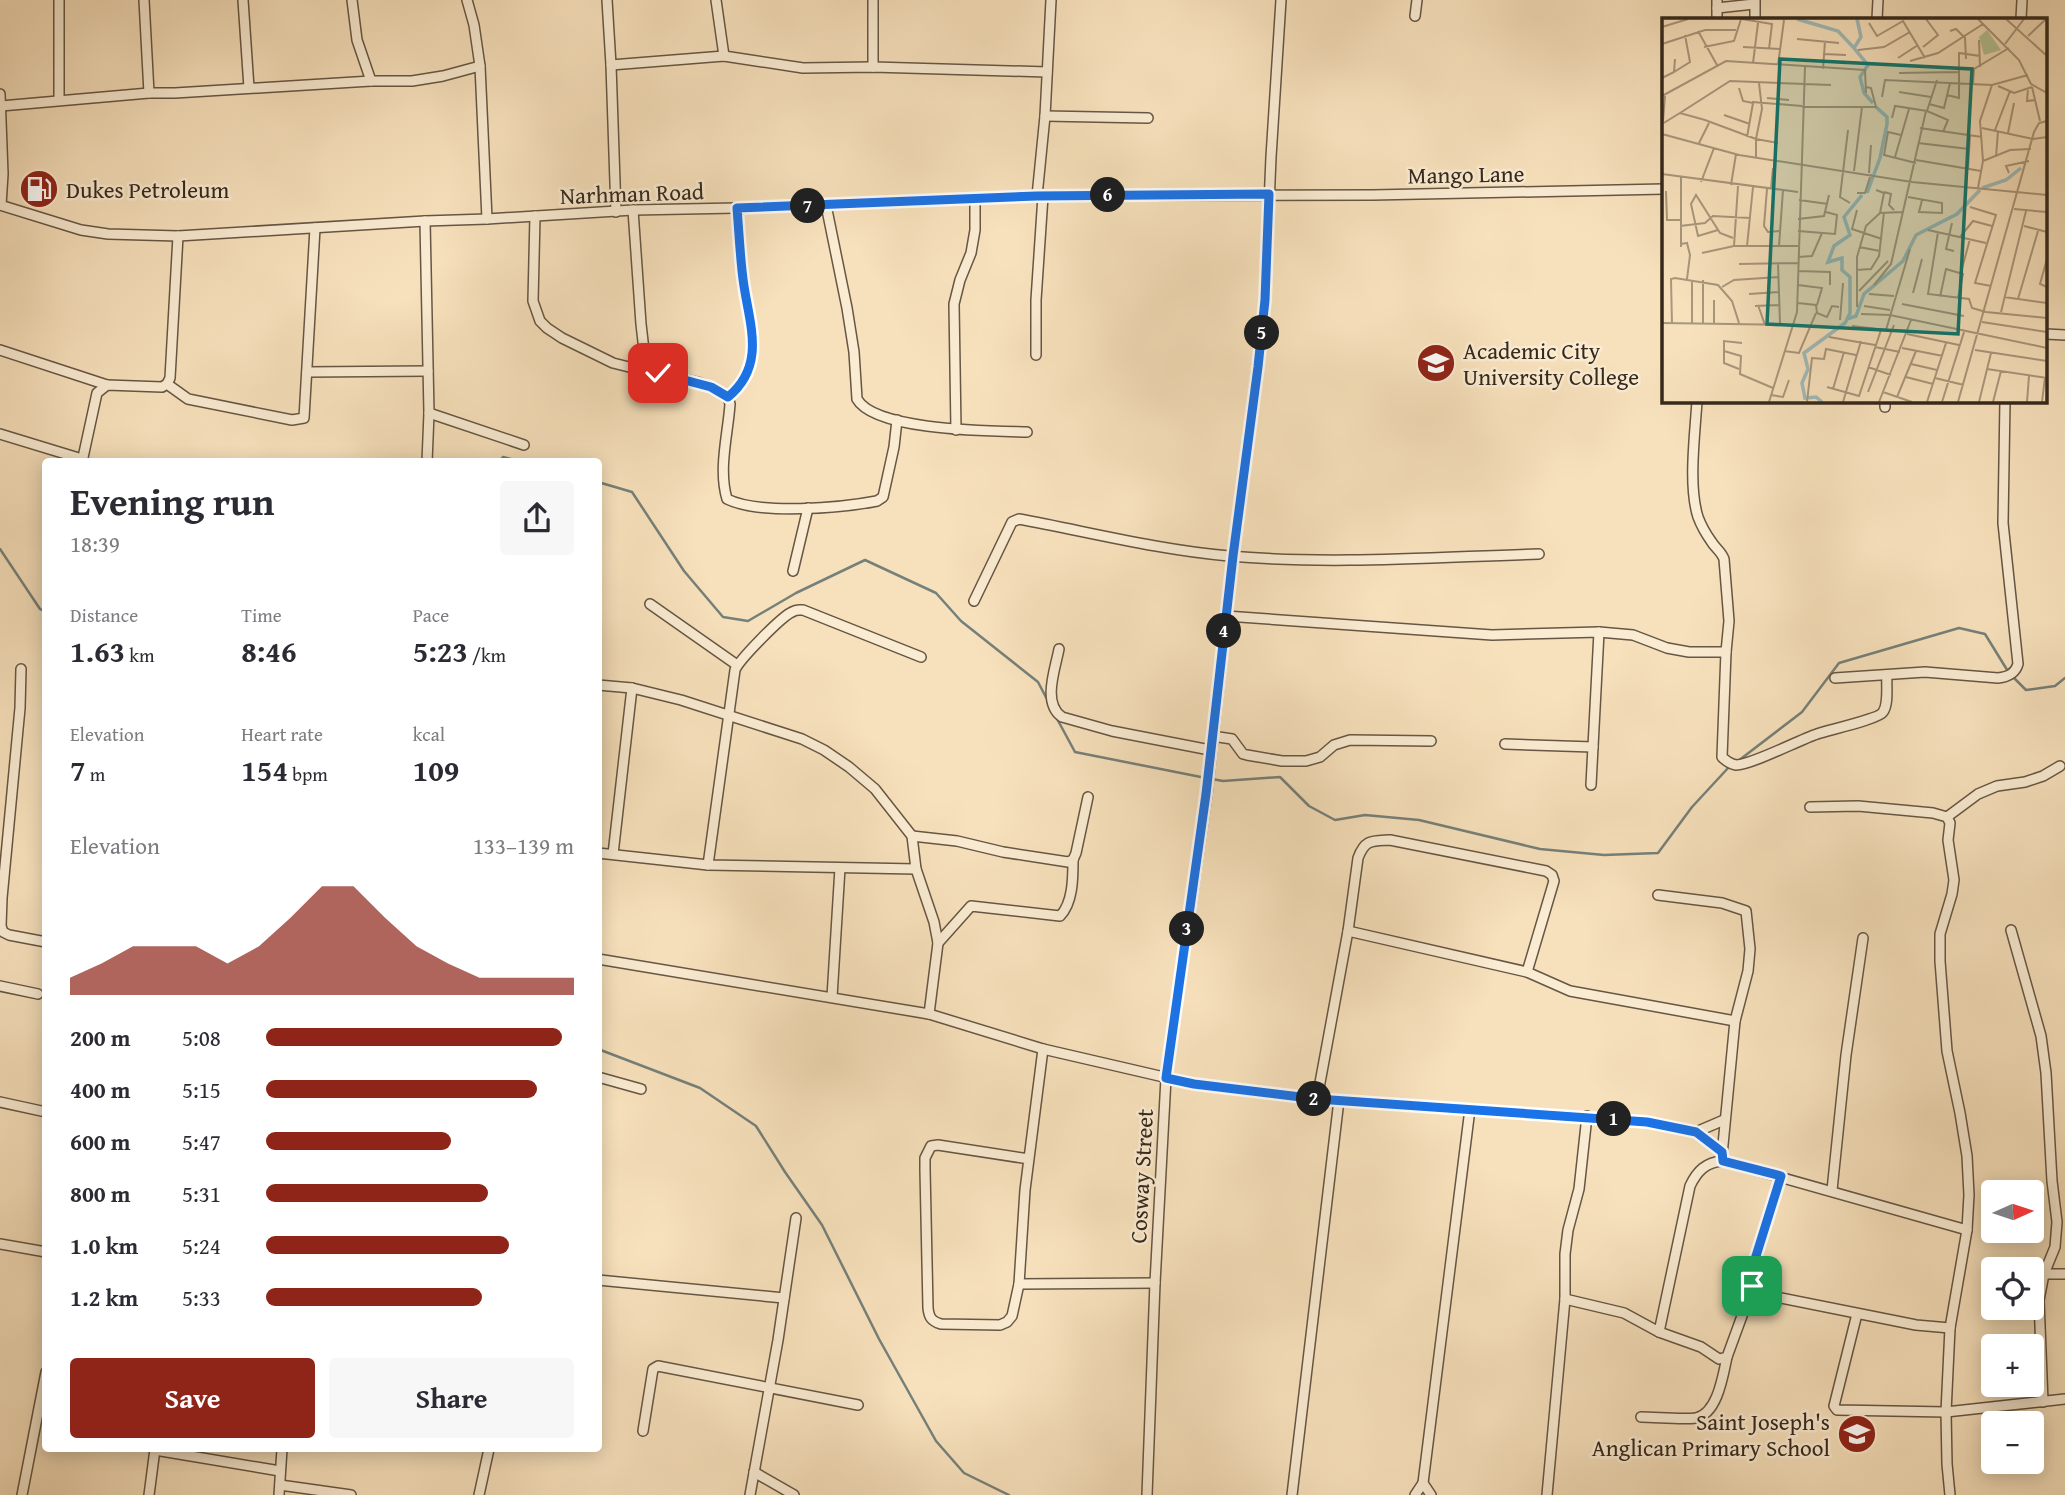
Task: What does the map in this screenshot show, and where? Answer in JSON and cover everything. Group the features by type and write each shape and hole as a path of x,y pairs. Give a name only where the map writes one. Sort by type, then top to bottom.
{"street":[{"path":"59,0 59,100"},
{"path":"144,0 149,93"},
{"path":"243,0 249,88"},
{"path":"352,0 357,40 371,82"},
{"path":"467,0 480,66 487,219"},
{"path":"607,0 616,212"},
{"path":"716,0 724,56"},
{"path":"873,0 873,67"},
{"path":"1036,355 1040,196 1051,0"},
{"name":"Cosway Street","path":"1147,1495 1166,1078 1206,794 1265,300 1281,0"},
{"path":"1415,16 1417,0"},
{"path":"1877,18 1878,0"},
{"path":"2021,18 2022,0"},
{"path":"1717,4 1754,2"},
{"path":"611,65 724,56 803,68 873,67 1047,72"},
{"path":"1,106 149,93 412,81 480,66"},
{"path":"0,94 3,174 1,205"},
{"path":"1045,116 1147,118"},
{"name":"Mango Lane","path":"1269,194 1373,195 1662,189"},
{"name":"Narhman Road","path":"1,205 81,230 178,236 425,220 634,211 1040,196 1269,194"},
{"path":"956,429 954,304 971,253 975,230 975,198"},
{"path":"826,205 847,308 854,352 857,399 860,404 870,411 897,420 956,429 1027,432"},
{"path":"728,397 742,382 754,341 743,279 737,208"},
{"path":"634,211 645,359 650,368 658,373 711,387 728,397 730,404 724,468 724,490 727,499 766,508 808,508 870,503 883,498 897,420"},
{"path":"535,216 533,301 540,321 562,338 614,363 650,368"},
{"path":"425,220 429,413 427,458"},
{"path":"167,384 188,399 292,420 304,418 315,228"},
{"path":"0,349 107,385 162,387 167,384 170,378 178,236"},
{"path":"307,372 428,371"},
{"path":"83,458 97,393 107,385"},
{"path":"1697,402 1693,488 1695,505 1705,532 1722,552 1729,621 1722,757 1734,765 1745,763 1827,730 1877,718 1883,713 1885,706 1887,675"},
{"path":"1835,678 1925,672 1998,678 2007,677 2017,670 2003,523 2005,402"},
{"path":"429,413 524,445"},
{"path":"0,434 73,458"},
{"path":"793,571 808,508"},
{"path":"974,601 1012,522 1019,519 1193,552 1233,556 1314,560 1539,554"},
{"path":"650,604 737,664"},
{"path":"708,865 737,664 787,615 798,610 807,612 921,657"},
{"path":"1226,616 1492,635 1599,632 1633,635 1667,648 1689,652 1726,652"},
{"path":"1591,785 1599,632"},
{"path":"1059,649 1050,699 1056,713 1062,718 1210,752"},
{"path":"21,669 20,708 1,897 1,926 3,932 42,941"},
{"path":"602,685 632,688 729,714 803,739 824,750 873,787 912,836 916,869 938,943 929,1014"},
{"path":"613,854 632,688"},
{"path":"1212,736 1232,739 1243,754 1282,761 1306,761 1320,757 1334,745 1350,740 1432,741"},
{"path":"1505,744 1593,747"},
{"path":"1947,817 1978,794 1997,786 2043,776 2060,766"},
{"path":"938,943 971,905 1060,916 1068,902 1073,860 1088,797"},
{"path":"1810,807 1857,806 1933,813 1947,817 1950,823 1948,840 1954,880 1940,934 1940,961 1947,1051 1967,1156 1969,1195 1967,1230 1950,1328 1946,1412 1950,1495"},
{"path":"912,836 957,841 1003,852 1068,862 1073,860"},
{"path":"1317,1099 1362,847 1372,841 1390,840 1546,871 1554,881 1527,972"},
{"path":"602,853 708,865 916,869"},
{"path":"832,997 840,868"},
{"path":"1658,895 1722,903 1746,911 1748,971 1735,1021 1722,1156"},
{"path":"2011,930 2041,1036 2046,1073 2057,1235 2055,1247 2044,1272"},
{"path":"1348,931 1527,972 1570,991 1735,1021"},
{"path":"1832,1191 1846,1055 1863,938"},
{"path":"602,960 929,1014 1043,1049 1194,1084 1317,1099 1647,1122 1696,1132 1722,1156 1781,1176 1967,1230"},
{"path":"0,986 38,994"},
{"path":"1029,1158 931,1146 925,1158 929,1317 934,1322 1000,1325 1012,1316 1019,1284 1029,1158 1043,1049"},
{"path":"602,1078 640,1089"},
{"path":"1292,1495 1339,1100"},
{"path":"0,1102 42,1111"},
{"path":"1415,1495 1423,1483 1470,1109"},
{"path":"1547,1495 1566,1299 1565,1254 1568,1230 1579,1189 1587,1116"},
{"path":"1696,1132 1724,1121"},
{"path":"1659,1332 1690,1186 1695,1175 1704,1166 1722,1156"},
{"path":"1756,1293 1750,1281 1751,1272 1781,1176"},
{"path":"750,1495 796,1218"},
{"path":"0,1244 42,1251"},
{"path":"2044,1274 2065,1274"},
{"path":"602,1280 784,1298"},
{"path":"1019,1284 1155,1283"},
{"path":"1756,1293 1916,1325 1950,1328"},
{"path":"1641,1417 1698,1418 1709,1410 1718,1392 1727,1357 1746,1305 1756,1293"},
{"path":"1566,1299 1624,1313 1659,1332 1700,1347 1719,1359 1727,1357"},
{"path":"1857,1314 1835,1409 1837,1410 1946,1412 2065,1399"},
{"path":"2040,1320 2043,1402"},
{"path":"643,1431 655,1367 768,1386 858,1405"},
{"path":"22,1495 42,1393"},
{"path":"149,1495 155,1452"},
{"path":"172,1452 280,1471"},
{"path":"279,1495 282,1452"},
{"path":"480,1495 488,1452"},
{"path":"754,1472 794,1495"},
{"path":"1423,1483 1431,1495"},
{"path":"280,1485 351,1495"}],"waterway":[{"path":"502,458 507,458"},
{"path":"602,483 632,492 684,571 723,617 748,621 796,593 865,560 936,593 961,621 1038,682 1049,703"},
{"path":"0,549 42,610"},
{"path":"1738,761 1802,712 1839,663 1959,628 1985,634 2009,673 2026,690 2055,686 2065,678"},
{"path":"1055,715 1075,752 1206,778"},
{"path":"1212,779 1223,781 1280,777 1309,806 1335,820 1365,815 1419,820 1540,849 1604,855 1658,853 1692,807 1729,767"},
{"path":"602,1051 700,1088 756,1126 822,1225 879,1339 936,1441 964,1473 1009,1495"}],"place":[{"name":"Dukes Petroleum","path":"39,189"},
{"name":"Academic City University College","path":"1436,363"},
{"name":"Saint Joseph's Anglican Primary School","path":"1857,1434"}],"route":[{"path":"658,373 697,382 728,397 742,382 754,341 743,279 737,208 1037,196 1269,194 1265,300 1258,367 1206,794 1166,1078 1317,1099 1587,1116 1647,1122 1696,1132 1722,1152 1723,1161 1781,1176 1751,1272 1752,1286"}]}
